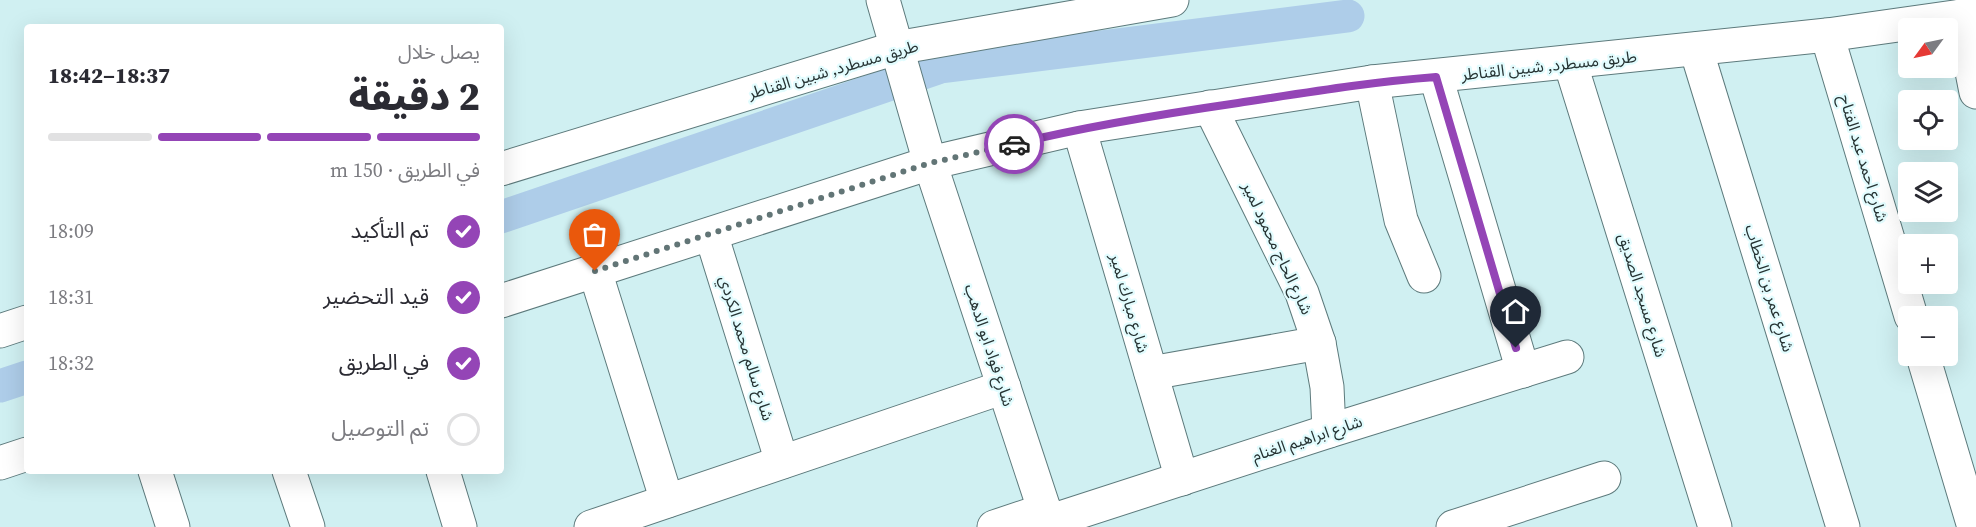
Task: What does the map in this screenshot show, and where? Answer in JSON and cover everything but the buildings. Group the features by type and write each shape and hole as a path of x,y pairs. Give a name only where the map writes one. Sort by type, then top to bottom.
{"street":[{"name":"شارع فواد ابو الدهب","path":"883,0 930,163 1048,520"},
{"name":"طريق مسطرد, شبين القناطر","path":"504,168 1014,13 1162,1"},
{"name":"طريق مسطرد, شبين القناطر","path":"504,300 930,163 1079,128 1372,82 1827,35 1952,13"},
{"path":"1952,13 1976,92"},
{"name":"شارع احمد عبد الفتاح","path":"1827,35 1908,306"},
{"name":"شارع عمر بن الخطاب","path":"1696,49 1843,527"},
{"name":"شارع مسجد الصديق","path":"1570,62 1715,527"},
{"path":"1436,77 1523,371"},
{"path":"1372,82 1401,220 1425,276"},
{"name":"شارع الحاج محمود لمير","path":"1210,107 1302,293 1320,343 1327,387 1329,431"},
{"name":"شارع مبارك لمير","path":"1079,128 1182,478"},
{"name":"شارع سالم محمد الكردي","path":"711,234 782,462"},
{"path":"595,271 667,501"},
{"path":"0,331 24,323"},
{"path":"1151,373 1320,343"},
{"name":"شارع ابراهيم الغنام","path":"994,527 1048,520 1567,357"},
{"path":"1926,366 1974,527"},
{"path":"591,527 1004,387"},
{"path":"0,463 24,455"},
{"path":"156,474 173,527"},
{"path":"290,474 308,527"},
{"path":"444,474 460,527"},
{"path":"1454,527 1604,478"}],"waterway":[{"path":"504,216 941,67 1348,16"},
{"path":"0,386 24,378"}],"way so far":[{"path":"595,271 930,163 1014,144"}],"route":[{"path":"1014,144 1079,128 1210,107 1372,82 1436,77 1516,348"}]}
